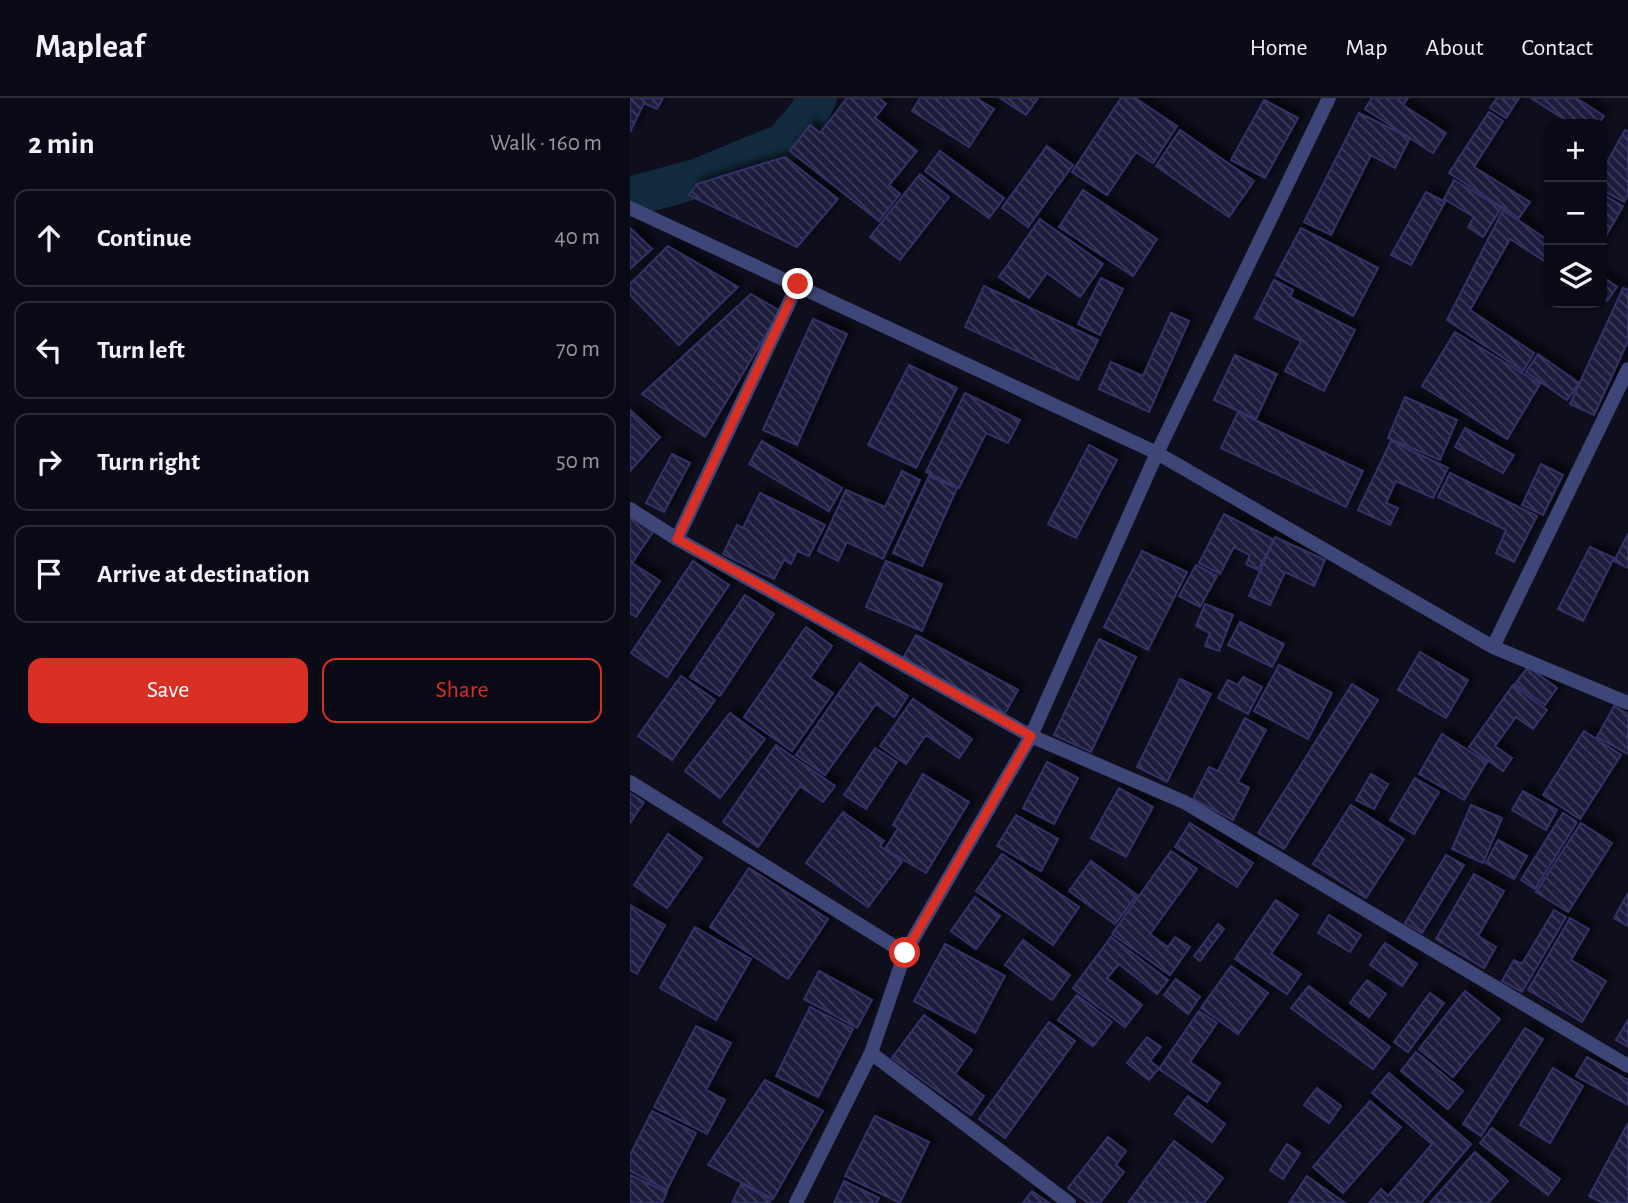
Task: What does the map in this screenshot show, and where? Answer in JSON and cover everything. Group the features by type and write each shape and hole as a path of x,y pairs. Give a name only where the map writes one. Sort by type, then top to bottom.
{"street":[{"path":"796,1203 872,1053 905,953 1031,736 1157,453 1329,98"},
{"path":"630,208 1157,453 1493,647 1628,703"},
{"path":"677,539 798,284"},
{"path":"1493,647 1628,369"},
{"path":"630,509 677,539 1031,736 1184,802 1628,1066"},
{"path":"630,782 905,953"},
{"path":"872,1053 1069,1203"}],"building":[{"path":"630,98 663,98 657,109 644,103 630,132"},
{"path":"847,98 879,98 886,104 875,118 917,151 889,185 900,194 879,221 790,151 810,125 820,133"},
{"path":"920,98 976,98 994,109 969,147 912,111"},
{"path":"1000,98 1038,98 1026,115"},
{"path":"1121,98 1135,98 1177,126 1153,163 1136,152 1107,195 1072,172"},
{"path":"1372,98 1408,98 1403,105 1446,133 1433,153 1365,109"},
{"path":"1497,98 1519,98 1506,118 1490,108"},
{"path":"1531,98 1576,98 1604,116 1602,119 1564,119"},
{"path":"1264,100 1298,118 1265,178 1231,160"},
{"path":"1489,112 1503,121 1474,167 1530,202 1519,218 1449,173"},
{"path":"1359,113 1410,138 1395,168 1371,155 1331,235 1304,222"},
{"path":"1180,130 1254,181 1229,217 1156,166"},
{"path":"1625,130 1628,131 1628,194 1624,202 1607,193 1607,162"},
{"path":"1047,146 1073,165 1028,227 1002,208"},
{"path":"940,151 1004,198 989,218 925,171"},
{"path":"785,157 838,199 797,247 689,195 697,184"},
{"path":"920,174 949,197 900,260 870,237"},
{"path":"1454,180 1501,208 1483,237 1468,227 1474,217 1444,199"},
{"path":"1083,190 1157,239 1133,276 1059,227"},
{"path":"1426,192 1445,202 1411,265 1391,255"},
{"path":"1607,197 1623,206 1607,234"},
{"path":"1503,210 1544,238 1544,261 1510,239 1470,310 1534,353 1523,371 1447,320"},
{"path":"1040,219 1103,264 1080,297 1047,273 1029,298 999,277"},
{"path":"630,228 652,249 630,269"},
{"path":"1301,228 1378,268 1353,316 1276,275"},
{"path":"668,246 738,287 679,345 630,295 630,284"},
{"path":"1101,278 1123,289 1100,335 1078,324"},
{"path":"1274,280 1293,290 1290,297 1355,330 1324,391 1285,371 1301,341 1255,318"},
{"path":"1607,280 1617,287 1607,301"},
{"path":"984,286 1098,340 1078,380 965,327"},
{"path":"1623,288 1628,290 1628,341 1594,415 1570,404"},
{"path":"751,294 780,311 705,437 642,394"},
{"path":"1171,313 1189,321 1149,412 1099,389 1111,362 1143,376"},
{"path":"813,319 847,334 797,445 763,430"},
{"path":"1455,332 1540,384 1507,439 1422,386"},
{"path":"1538,354 1579,383 1567,400 1526,372"},
{"path":"1235,355 1277,374 1256,419 1214,400"},
{"path":"909,365 957,388 916,468 868,445"},
{"path":"965,393 1020,420 1008,443 986,433 959,488 926,472"},
{"path":"1405,397 1457,420 1440,460 1388,438"},
{"path":"630,410 660,437 630,471"},
{"path":"1238,412 1363,471 1346,507 1221,448"},
{"path":"1465,428 1514,455 1503,473 1455,447"},
{"path":"762,441 842,488 829,511 749,464"},
{"path":"1391,441 1448,468 1433,498 1396,481 1386,503 1398,508 1390,525 1358,510"},
{"path":"1089,445 1117,460 1076,538 1048,524"},
{"path":"672,454 690,463 664,512 646,503"},
{"path":"1541,464 1563,475 1543,515 1522,505"},
{"path":"902,471 920,480 883,559 847,542 838,561 818,551 846,490 885,507"},
{"path":"1450,473 1537,516 1514,562 1496,553 1506,530 1438,497"},
{"path":"929,476 957,488 922,566 893,553"},
{"path":"760,493 825,525 809,556 797,551 791,564 784,560 774,579 723,554 737,525 743,528"},
{"path":"1224,514 1274,540 1258,570 1246,564 1250,555 1234,547 1220,574 1199,563"},
{"path":"630,516 653,532 632,563 660,581 636,617 630,613"},
{"path":"1628,534 1628,568 1614,561"},
{"path":"1275,537 1325,560 1314,586 1285,572 1270,605 1249,596"},
{"path":"1590,547 1614,558 1583,621 1558,609"},
{"path":"1142,551 1187,572 1148,650 1104,627"},
{"path":"693,561 729,585 667,677 631,653"},
{"path":"886,561 942,584 922,631 866,607"},
{"path":"1196,565 1217,576 1200,607 1179,596"},
{"path":"745,595 774,614 720,696 690,677"},
{"path":"1205,604 1233,615 1219,651 1205,646 1210,633 1196,626"},
{"path":"1240,622 1284,644 1272,667 1228,645"},
{"path":"806,627 832,646 810,678 833,693 792,751 744,717"},
{"path":"916,635 1018,690 1004,715 902,660"},
{"path":"1099,639 1136,657 1091,752 1054,735"},
{"path":"1420,652 1468,680 1446,718 1398,690"},
{"path":"860,663 908,696 894,717 876,704 825,775 796,755"},
{"path":"1279,665 1332,693 1308,739 1254,711"},
{"path":"1528,667 1557,688 1545,705 1515,684"},
{"path":"681,676 715,700 672,760 638,736"},
{"path":"1243,677 1262,687 1248,714 1218,698 1228,680 1238,685"},
{"path":"1180,679 1211,694 1167,782 1137,767"},
{"path":"1352,684 1378,700 1284,849 1258,833"},
{"path":"1513,685 1547,710 1533,729 1516,717 1495,746 1512,758 1503,771 1469,747"},
{"path":"913,699 972,739 959,758 926,735 906,764 880,746"},
{"path":"1614,706 1628,714 1628,754 1597,737"},
{"path":"730,713 765,739 720,798 685,771"},
{"path":"1245,718 1266,730 1238,782 1249,788 1233,820 1193,799 1209,767 1218,771"},
{"path":"1584,731 1621,755 1580,819 1543,795"},
{"path":"1442,734 1487,762 1464,800 1419,774"},
{"path":"776,745 835,786 823,802 800,786 758,847 723,822"},
{"path":"875,748 897,762 866,809 844,795"},
{"path":"1047,762 1078,778 1054,824 1023,808"},
{"path":"923,774 969,802 926,873 885,849 898,828 893,825"},
{"path":"1371,774 1388,784 1374,809 1356,800"},
{"path":"1415,778 1439,792 1414,834 1390,820"},
{"path":"1119,788 1153,807 1126,857 1091,838"},
{"path":"1523,791 1557,810 1546,830 1512,810"},
{"path":"630,793 644,802 630,823"},
{"path":"1351,805 1404,839 1366,898 1313,864"},
{"path":"1471,805 1502,818 1483,863 1452,849"},
{"path":"843,812 884,841 880,846 902,862 868,907 806,863"},
{"path":"1563,813 1577,822 1535,889 1521,880"},
{"path":"1016,815 1058,839 1041,871 997,846"},
{"path":"1190,823 1253,863 1237,887 1175,847"},
{"path":"1581,823 1612,843 1568,912 1536,892"},
{"path":"668,834 702,858 667,908 634,885"},
{"path":"1498,840 1527,856 1514,879 1486,863"},
{"path":"1171,851 1197,869 1150,934 1168,947 1175,937 1190,947 1170,975 1112,934"},
{"path":"1002,854 1079,907 1053,945 976,891"},
{"path":"1446,855 1464,865 1422,933 1405,923"},
{"path":"1091,861 1137,895 1115,924 1069,891"},
{"path":"749,868 828,919 788,979 710,927"},
{"path":"1474,874 1504,891 1478,936 1496,947 1484,968 1436,939"},
{"path":"1628,893 1628,926 1614,918"},
{"path":"975,897 1000,916 976,949 951,931"},
{"path":"1276,900 1298,915 1271,954 1301,974 1287,994 1235,959"},
{"path":"630,905 665,925 637,974 630,970"},
{"path":"1554,910 1566,917 1522,992 1502,981 1514,960 1522,964"},
{"path":"1329,915 1361,935 1350,952 1318,933"},
{"path":"1570,918 1589,929 1571,960 1606,981 1582,1022 1528,990"},
{"path":"1218,924 1224,929 1200,961 1194,956"},
{"path":"695,927 751,959 716,1020 660,988"},
{"path":"1111,937 1168,980 1157,994 1119,964 1107,978 1142,1005 1125,1027 1073,988"},
{"path":"1023,940 1070,975 1052,1000 1005,965"},
{"path":"1385,943 1417,964 1402,986 1370,965"},
{"path":"945,944 1005,976 975,1033 914,1001"},
{"path":"1231,966 1268,993 1238,1034 1201,1008"},
{"path":"819,971 872,1000 857,1028 804,999"},
{"path":"1176,979 1200,997 1188,1014 1164,995"},
{"path":"1367,980 1386,994 1369,1017 1350,1003"},
{"path":"1309,986 1390,1047 1373,1069 1291,1008"},
{"path":"1465,991 1500,1019 1453,1077 1419,1049"},
{"path":"1430,993 1444,1003 1408,1052 1394,1042"},
{"path":"1077,995 1112,1022 1093,1046 1058,1020"},
{"path":"810,1007 853,1029 818,1097 776,1076"},
{"path":"1199,1011 1217,1023 1190,1062 1220,1083 1207,1102 1159,1069"},
{"path":"924,1015 972,1050 955,1074 984,1096 971,1115 892,1058"},
{"path":"1628,1020 1628,1047 1616,1040"},
{"path":"1049,1022 1075,1041 1005,1138 979,1119"},
{"path":"696,1026 731,1043 706,1090 725,1100 707,1134 654,1107"},
{"path":"1525,1028 1543,1039 1481,1136 1463,1124"},
{"path":"1147,1037 1161,1047 1150,1061 1159,1068 1149,1080 1127,1063"},
{"path":"1416,1052 1463,1091 1448,1109 1401,1071"},
{"path":"1587,1057 1628,1080 1628,1105 1576,1076"},
{"path":"1553,1068 1583,1086 1550,1143 1520,1125"},
{"path":"1389,1073 1471,1144 1421,1203 1369,1203 1381,1189 1388,1196 1432,1144 1372,1093"},
{"path":"765,1080 823,1111 773,1199 708,1165"},
{"path":"1317,1088 1341,1106 1329,1123 1304,1105"},
{"path":"1188,1096 1225,1124 1212,1142 1175,1114"},
{"path":"1370,1101 1401,1127 1343,1193 1313,1167"},
{"path":"652,1111 696,1133 667,1190 630,1171 630,1155"},
{"path":"875,1116 929,1142 900,1203 845,1176"},
{"path":"1628,1123 1628,1203 1603,1203 1589,1196"},
{"path":"1492,1128 1560,1179 1548,1195 1480,1143"},
{"path":"1108,1137 1126,1151 1116,1165 1124,1172 1100,1203 1088,1203 1068,1188"},
{"path":"1174,1141 1223,1178 1204,1203 1128,1203"},
{"path":"1287,1144 1300,1153 1283,1179 1270,1170"},
{"path":"1475,1152 1508,1181 1488,1203 1430,1203"},
{"path":"630,1175 667,1192 662,1203 630,1203"},
{"path":"1307,1176 1345,1203 1289,1203"},
{"path":"844,1181 879,1198 876,1203 834,1203"},
{"path":"741,1184 771,1199 769,1203 732,1203"},
{"path":"1032,1191 1049,1203 1023,1203"}],"waterway":[{"path":"630,197 699,178 784,143 808,115 817,98"}],"route":[{"path":"798,284 677,539 1031,736 905,953"}]}
